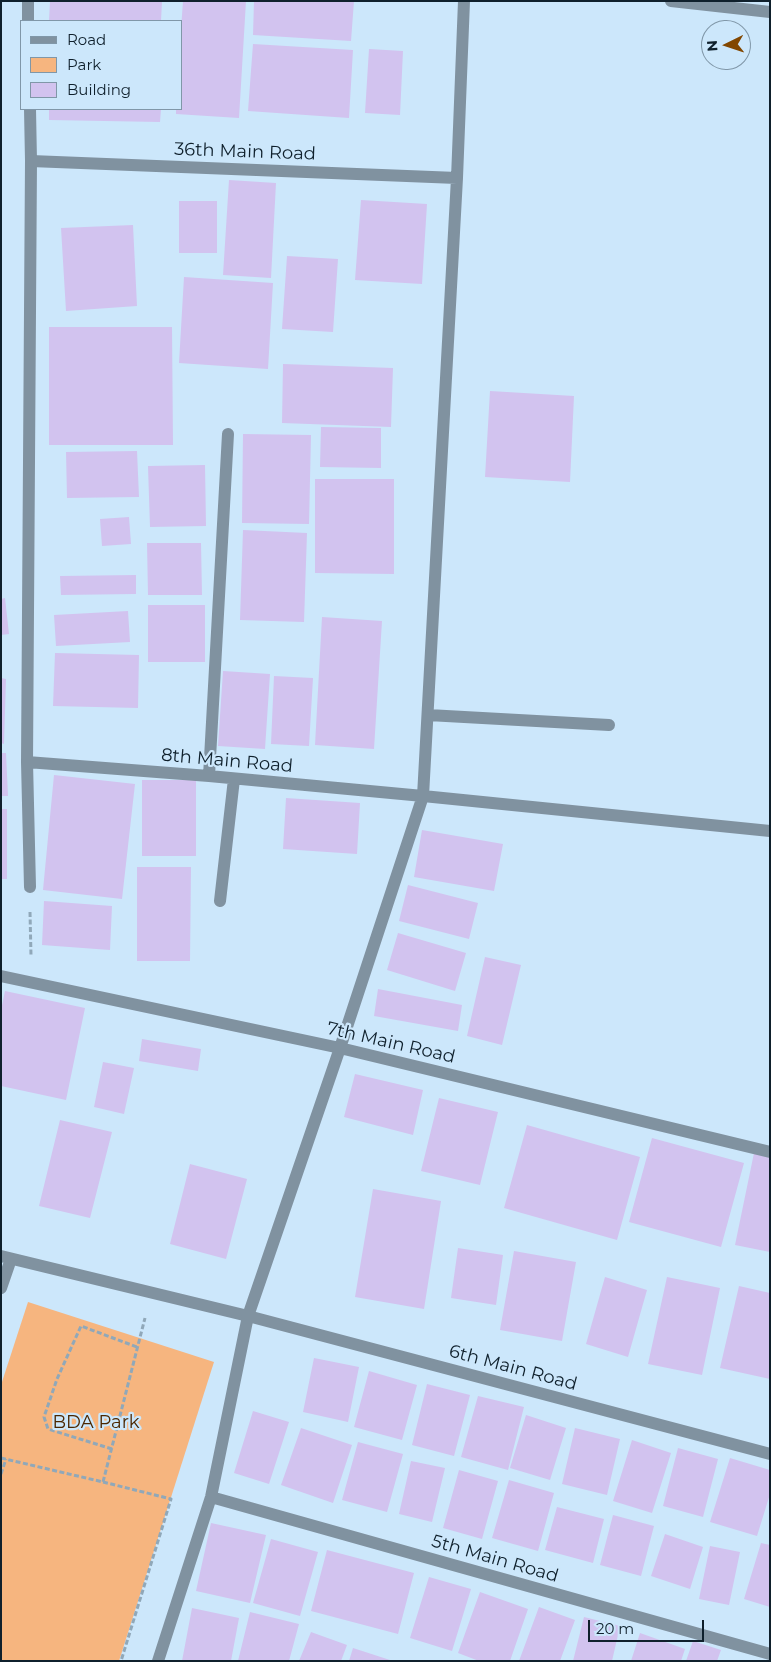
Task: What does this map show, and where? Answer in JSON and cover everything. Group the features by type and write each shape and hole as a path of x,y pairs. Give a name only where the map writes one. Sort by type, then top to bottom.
{"street":[{"path":"28,1 28,20"},
{"path":"158,1661 211,1497 248,1316 340,1048 423,796 457,178 464,1"},
{"path":"671,1 770,12"},
{"path":"30,110 32,161 27,762 30,887"},
{"name":"36th Main Road","path":"32,161 457,178"},
{"path":"209,776 228,434"},
{"path":"428,714 609,724"},
{"name":"8th Main Road","path":"27,762 234,778 770,831"},
{"path":"220,900 234,778"},
{"name":"7th Main Road","path":"1,976 340,1048 770,1152"},
{"path":"1,1288 6,1258"},
{"name":"6th Main Road","path":"6,1258 248,1316 770,1454"},
{"name":"5th Main Road","path":"211,1497 770,1654"}],"path":[{"path":"30,887 31,983"},
{"path":"103,1482 151,1293"},
{"path":"112,1449 48,1429 44,1417 81,1326 138,1347"},
{"path":"1,1458 171,1499 121,1661"},
{"path":"1,1474 6,1459"}],"green space":[{"name":"BDA Park","path":"28,1302 214,1362 119,1661 1,1661 1,1385"}],"building":[{"path":"50,1 162,1 161,20 49,20"},
{"path":"183,1 246,1 239,118 176,114 176,110 182,110"},
{"path":"254,1 354,1 351,41 253,35"},
{"path":"253,44 353,50 349,118 248,111"},
{"path":"369,49 403,51 400,115 365,113"},
{"path":"49,110 161,110 160,122 49,120"},
{"path":"229,180 276,183 271,278 223,275"},
{"path":"361,200 427,204 422,284 355,280"},
{"path":"179,201 217,201 217,253 179,253"},
{"path":"133,225 137,306 66,311 61,228"},
{"path":"287,256 338,259 333,332 282,329"},
{"path":"184,277 273,283 268,369 179,363"},
{"path":"49,327 172,327 173,445 49,445"},
{"path":"283,364 393,368 391,427 282,423"},
{"path":"490,391 574,396 570,482 485,477"},
{"path":"321,427 381,428 381,468 320,467"},
{"path":"243,434 311,435 309,524 242,523"},
{"path":"137,451 139,497 67,498 66,452"},
{"path":"205,465 206,526 150,527 148,466"},
{"path":"315,479 394,479 394,574 315,573"},
{"path":"129,517 131,544 102,546 100,519"},
{"path":"243,530 307,533 304,622 240,620"},
{"path":"147,543 201,543 202,595 148,595"},
{"path":"136,575 136,594 61,595 60,576"},
{"path":"5,598 9,634 1,635 1,599"},
{"path":"148,605 205,605 205,662 148,662"},
{"path":"128,611 130,642 56,646 54,615"},
{"path":"322,617 382,621 374,749 315,745"},
{"path":"55,653 139,655 138,708 53,706"},
{"path":"223,671 270,674 265,749 218,746"},
{"path":"274,676 313,678 309,746 271,744"},
{"path":"1,678 6,679 4,744 1,743"},
{"path":"1,753 6,753 8,796 1,796"},
{"path":"54,775 135,784 122,899 43,890"},
{"path":"142,780 196,780 196,856 142,856"},
{"path":"286,798 360,803 357,854 283,849"},
{"path":"1,809 7,809 7,879 1,879"},
{"path":"422,830 503,844 494,891 414,877"},
{"path":"137,867 191,867 190,961 137,961"},
{"path":"408,885 478,903 469,939 399,921"},
{"path":"44,901 112,906 110,950 42,945"},
{"path":"398,933 466,953 455,991 387,970"},
{"path":"485,957 521,965 502,1045 467,1036"},
{"path":"378,989 462,1005 458,1031 374,1016"},
{"path":"5,991 85,1008 66,1100 1,1086 1,1010"},
{"path":"142,1039 201,1049 198,1071 139,1061"},
{"path":"103,1062 134,1068 124,1114 94,1107"},
{"path":"355,1074 423,1090 413,1135 344,1117"},
{"path":"439,1098 498,1112 480,1185 421,1171"},
{"path":"60,1120 112,1132 90,1218 39,1206"},
{"path":"527,1125 640,1157 617,1240 504,1208"},
{"path":"652,1138 744,1163 721,1247 629,1222"},
{"path":"754,1153 770,1156 770,1252 735,1245"},
{"path":"190,1164 247,1179 226,1259 170,1244"},
{"path":"373,1189 441,1201 424,1309 355,1297"},
{"path":"458,1248 503,1255 496,1305 451,1298"},
{"path":"514,1251 576,1262 562,1341 500,1330"},
{"path":"605,1277 647,1290 628,1357 586,1344"},
{"path":"667,1277 720,1288 702,1375 648,1364"},
{"path":"739,1286 770,1293 770,1379 720,1368"},
{"path":"314,1358 359,1367 348,1422 303,1412"},
{"path":"369,1371 417,1385 402,1440 354,1427"},
{"path":"427,1384 470,1395 454,1456 412,1445"},
{"path":"478,1396 524,1407 508,1470 461,1457"},
{"path":"253,1411 289,1422 269,1484 234,1473"},
{"path":"526,1415 566,1428 550,1480 510,1468"},
{"path":"301,1428 352,1445 333,1503 281,1485"},
{"path":"575,1428 620,1439 607,1495 562,1484"},
{"path":"632,1440 671,1453 652,1513 613,1501"},
{"path":"358,1442 403,1454 387,1512 342,1500"},
{"path":"678,1448 718,1459 703,1517 663,1506"},
{"path":"730,1458 770,1470 770,1494 757,1536 710,1522"},
{"path":"411,1461 445,1468 432,1522 399,1514"},
{"path":"459,1470 498,1481 482,1539 443,1528"},
{"path":"509,1480 554,1493 538,1551 492,1538"},
{"path":"557,1507 604,1519 593,1563 545,1550"},
{"path":"613,1515 654,1526 641,1576 600,1565"},
{"path":"211,1523 266,1535 250,1603 196,1591"},
{"path":"665,1534 703,1547 690,1589 651,1576"},
{"path":"271,1539 318,1552 300,1616 253,1603"},
{"path":"761,1543 770,1545 770,1607 744,1599"},
{"path":"710,1546 740,1552 729,1605 699,1599"},
{"path":"327,1550 414,1573 398,1634 311,1611"},
{"path":"429,1577 471,1589 452,1651 410,1638"},
{"path":"480,1592 528,1609 510,1661 479,1661 458,1653"},
{"path":"539,1607 575,1620 560,1661 519,1661"},
{"path":"192,1608 239,1618 231,1661 182,1661"},
{"path":"250,1612 299,1624 289,1661 238,1661"},
{"path":"584,1617 620,1626 612,1661 573,1661"},
{"path":"311,1632 347,1645 341,1661 299,1661"},
{"path":"640,1633 685,1649 681,1661 631,1661"},
{"path":"693,1641 721,1650 717,1661 686,1661"},
{"path":"353,1648 390,1660 390,1661 349,1661"}]}
